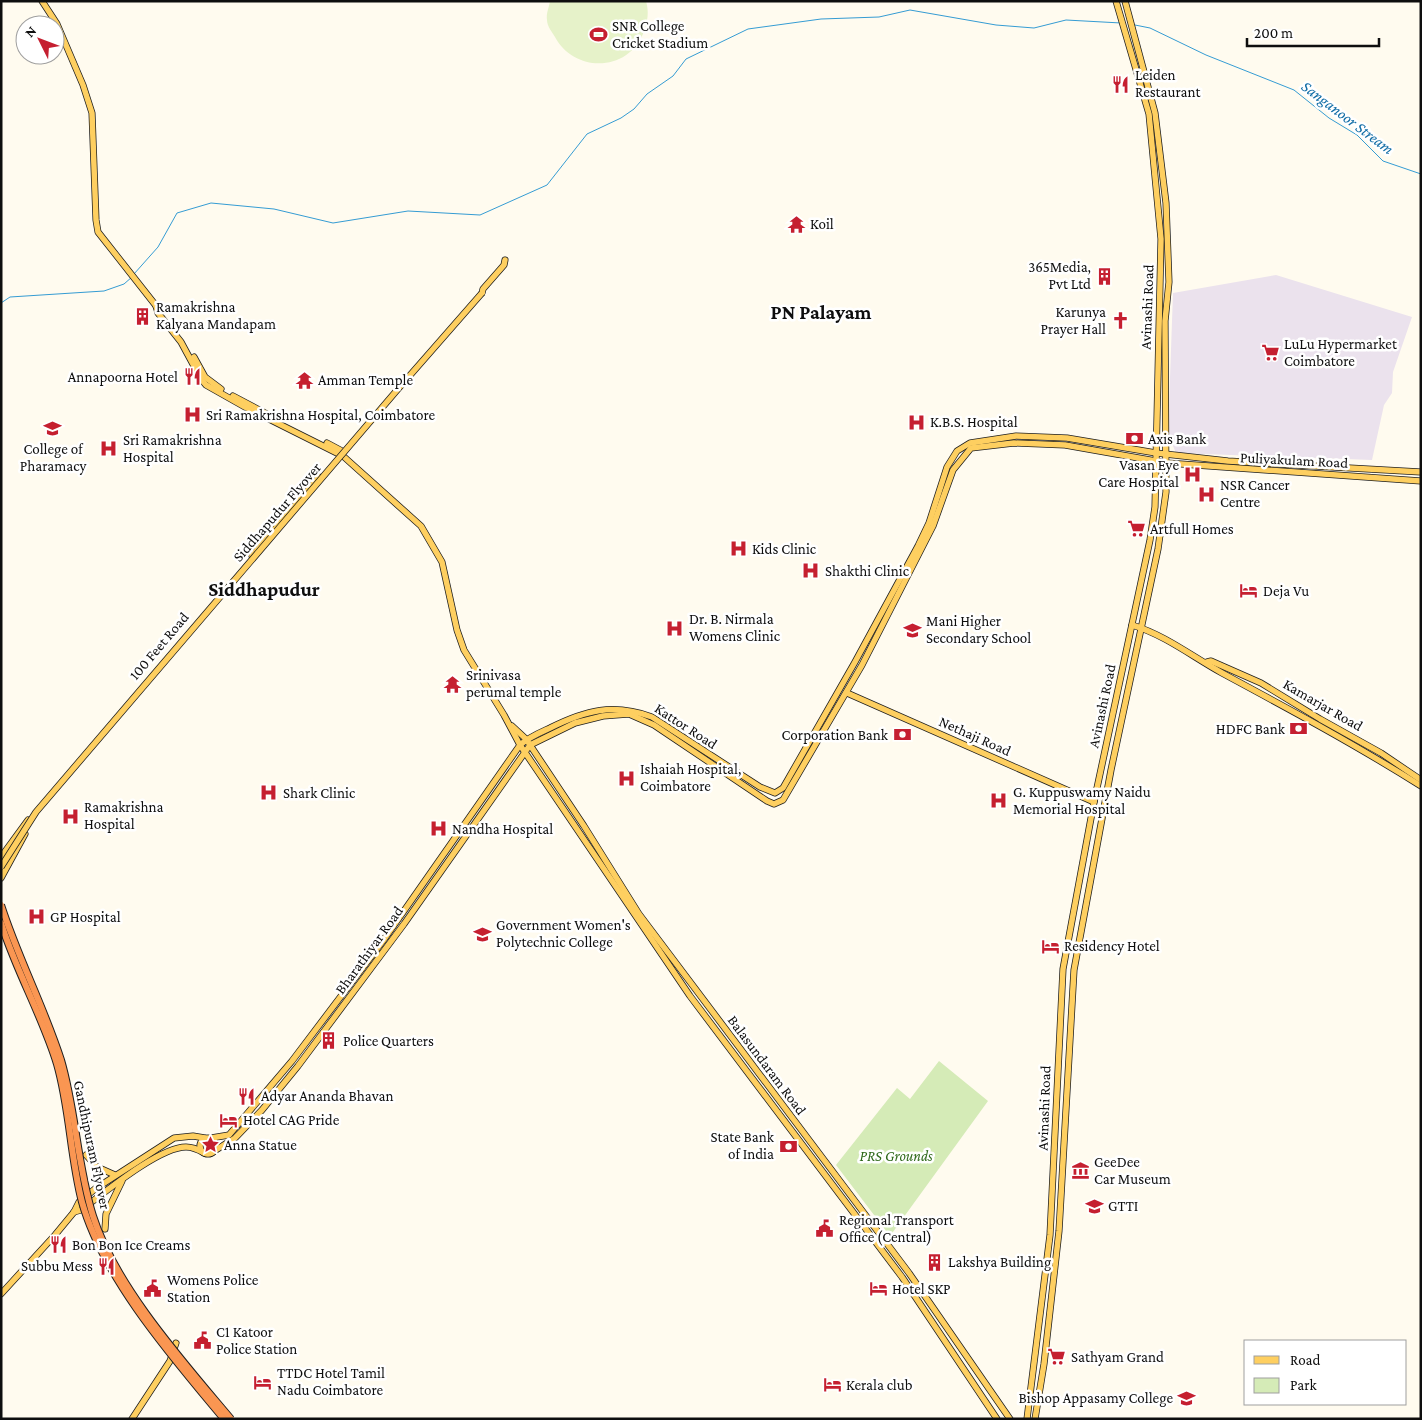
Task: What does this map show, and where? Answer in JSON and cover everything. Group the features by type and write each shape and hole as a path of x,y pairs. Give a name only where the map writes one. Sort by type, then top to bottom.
{"highway":[{"name":"Gandhipuram Flyover","path":"1,905 9,931 45,1015 61,1062 70,1095 83,1177 101,1236 118,1268 166,1340 231,1419"},
{"name":"Gandhipuram Flyover","path":"1,923 12,955 40,1017 56,1063 67,1109 77,1178 94,1238 118,1278 162,1342 224,1419"}],"main road":[{"path":"42,1 56,24 89,100 92,113 96,226 98,232 180,334 208,380 247,403 320,440 341,454 421,526 434,545 442,562 457,630 464,650 509,723"},
{"name":"Avinashi Road","path":"1027,1419 1050,1235 1063,969 1094,802 1155,507 1162,256 1151,132 1146,106 1116,1"},
{"name":"Avinashi Road","path":"1035,1419 1044,1364 1059,1230 1074,970 1111,770 1158,548 1166,492 1165,321 1169,256 1158,131 1126,1"},
{"path":"1146,106 1153,105"},
{"path":"1151,132 1158,131"},
{"name":"Siddhapudur Flyover","path":"1,867 36,812 482,293 504,265 505,260"},
{"name":"Siddhapudur Flyover","path":"493,280 504,274"},
{"path":"156,306 158,313 181,342 206,385 244,407 341,454"},
{"path":"1157,397 1166,397"},
{"name":"Kattor Road","path":"522,748 528,742 579,715 601,709 632,710 652,717 741,777 775,793 783,788 918,546 929,523 947,467 957,451 970,443 1016,436 1067,438 1156,454"},
{"path":"847,693 933,526 953,470 971,448 1000,443 1065,445 1156,462"},
{"name":"100 Feet Road","path":"1,878 36,816 228,591 341,454"},
{"name":"100 Feet Road","path":"1,857 34,811 341,454"},
{"name":"Puliyakulam Road","path":"1156,454 1421,472"},
{"name":"Puliyakulam Road","path":"1156,462 1421,482"},
{"path":"1292,472 1293,464"},
{"path":"1132,625 1142,628 1207,662 1378,759 1421,786"},
{"path":"1130,633 1140,636"},
{"name":"Kamarjar Road","path":"1207,662 1212,661 1261,683 1381,753 1421,780"},
{"name":"Kattor Road","path":"528,742 575,722 603,716 629,714 654,725 758,796 774,804 783,800 787,794 847,693"},
{"name":"Nethaji Road","path":"847,693 1094,802"},
{"name":"Balasundaram Road","path":"509,723 528,742 584,826 639,914 909,1273 1010,1419"},
{"name":"Balasundaram Road","path":"509,723 522,748 690,996 902,1276 996,1419"},
{"name":"Bharathiyar Road","path":"208,1138 229,1135 292,1061 385,938 522,748"},
{"name":"Bharathiyar Road","path":"208,1153 235,1138 262,1110 298,1066 471,831 522,748"},
{"path":"1,1294 74,1212 79,1202 115,1175 174,1138 193,1136 208,1138 216,1146 208,1153"},
{"path":"208,1138 199,1145 208,1153"},
{"path":"74,1212 81,1210 169,1150 185,1146 208,1153"},
{"path":"86,1154 97,1167 115,1175"},
{"path":"105,1229 106,1214 110,1201 123,1180"},
{"path":"855,1214 861,1210"},
{"path":"132,1419 170,1361 176,1343"}],"shaded area":[{"path":"1276,275 1412,317 1393,372 1392,393 1384,405 1372,460 1176,453 1168,434 1173,293"}],"green space":[{"name":"SNR College Cricket Stadium","path":"550,1 646,1 648,12 644,31 637,45 615,61 602,63 588,62 575,57 564,49 551,31 547,17"},
{"name":"PRS Grounds","path":"939,1061 988,1101 890,1236 836,1165 897,1088 910,1099"}],"waterway":[{"path":"134,274 158,247 177,213 211,203 274,209 333,223 408,211 480,215 547,185 587,134 621,118 634,109 647,94 673,76 686,59 748,29 821,19 879,17 910,10 996,25 1034,28 1066,20 1121,23"},
{"name":"Sanganoor Stream","path":"1135,25 1150,28 1206,55 1294,90 1329,118 1357,135 1383,161 1421,174"},
{"path":"1,303 10,297 104,291 124,284 132,277"}],"place":[{"name":"SNR College Cricket Stadium","path":"598,35"},
{"name":"Leiden Restaurant","path":"1121,84"},
{"name":"Koil","path":"796,224"},
{"name":"365Media, Pvt Ltd","path":"1105,276"},
{"name":"Ramakrishna Kalyana Mandapam","path":"142,316"},
{"name":"Karunya Prayer Hall","path":"1120,321"},
{"name":"LuLu Hypermarket Coimbatore","path":"1270,353"},
{"name":"Annapoorna Hotel","path":"192,377"},
{"name":"Amman Temple","path":"304,380"},
{"name":"Sri Ramakrishna Hospital, Coimbatore","path":"192,415"},
{"name":"K.B.S. Hospital","path":"916,422"},
{"name":"College of Pharamacy","path":"53,428"},
{"name":"Axis Bank","path":"1134,439"},
{"name":"Sri Ramakrishna Hospital","path":"109,449"},
{"name":"Vasan Eye Care Hospital","path":"1193,474"},
{"name":"NSR Cancer Centre","path":"1206,494"},
{"name":"Artfull Homes","path":"1136,529"},
{"name":"Kids Clinic","path":"738,549"},
{"name":"Shakthi Clinic","path":"811,571"},
{"name":"Deja Vu","path":"1249,591"},
{"name":"Dr. B. Nirmala Womens Clinic","path":"675,628"},
{"name":"Mani Higher Secondary School","path":"912,630"},
{"name":"Srinivasa perumal temple","path":"452,684"},
{"name":"HDFC Bank","path":"1299,729"},
{"name":"Corporation Bank","path":"902,735"},
{"name":"Ishaiah Hospital, Coimbatore","path":"626,778"},
{"name":"Shark Clinic","path":"269,793"},
{"name":"G. Kuppuswamy Naidu Memorial Hospital","path":"999,801"},
{"name":"Ramakrishna Hospital","path":"70,816"},
{"name":"Nandha Hospital","path":"438,829"},
{"name":"GP Hospital","path":"36,917"},
{"name":"Government Women's Polytechnic College","path":"482,934"},
{"name":"Residency Hotel","path":"1050,946"},
{"name":"Police Quarters","path":"329,1041"},
{"name":"Adyar Ananda Bhavan","path":"247,1096"},
{"name":"Hotel CAG Pride","path":"229,1120"},
{"name":"Anna Statue","path":"210,1145"},
{"name":"State Bank of India","path":"788,1146"},
{"name":"GeeDee Car Museum","path":"1080,1171"},
{"name":"GTTI","path":"1094,1206"},
{"name":"Regional Transport Office (Central)","path":"825,1229"},
{"name":"Bon Bon Ice Creams","path":"58,1245"},
{"name":"Lakshya Building","path":"934,1262"},
{"name":"Subbu Mess","path":"107,1266"},
{"name":"Womens Police Station","path":"153,1289"},
{"name":"Hotel SKP","path":"878,1289"},
{"name":"C1 Katoor Police Station","path":"202,1341"},
{"name":"Sathyam Grand","path":"1057,1357"},
{"name":"TTDC Hotel Tamil Nadu Coimbatore","path":"263,1382"},
{"name":"Kerala club","path":"832,1385"},
{"name":"Bishop Appasamy College","path":"1187,1398"}],"district":[{"name":"PN Palayam","path":"821,312"},
{"name":"Siddhapudur","path":"264,589"}]}
